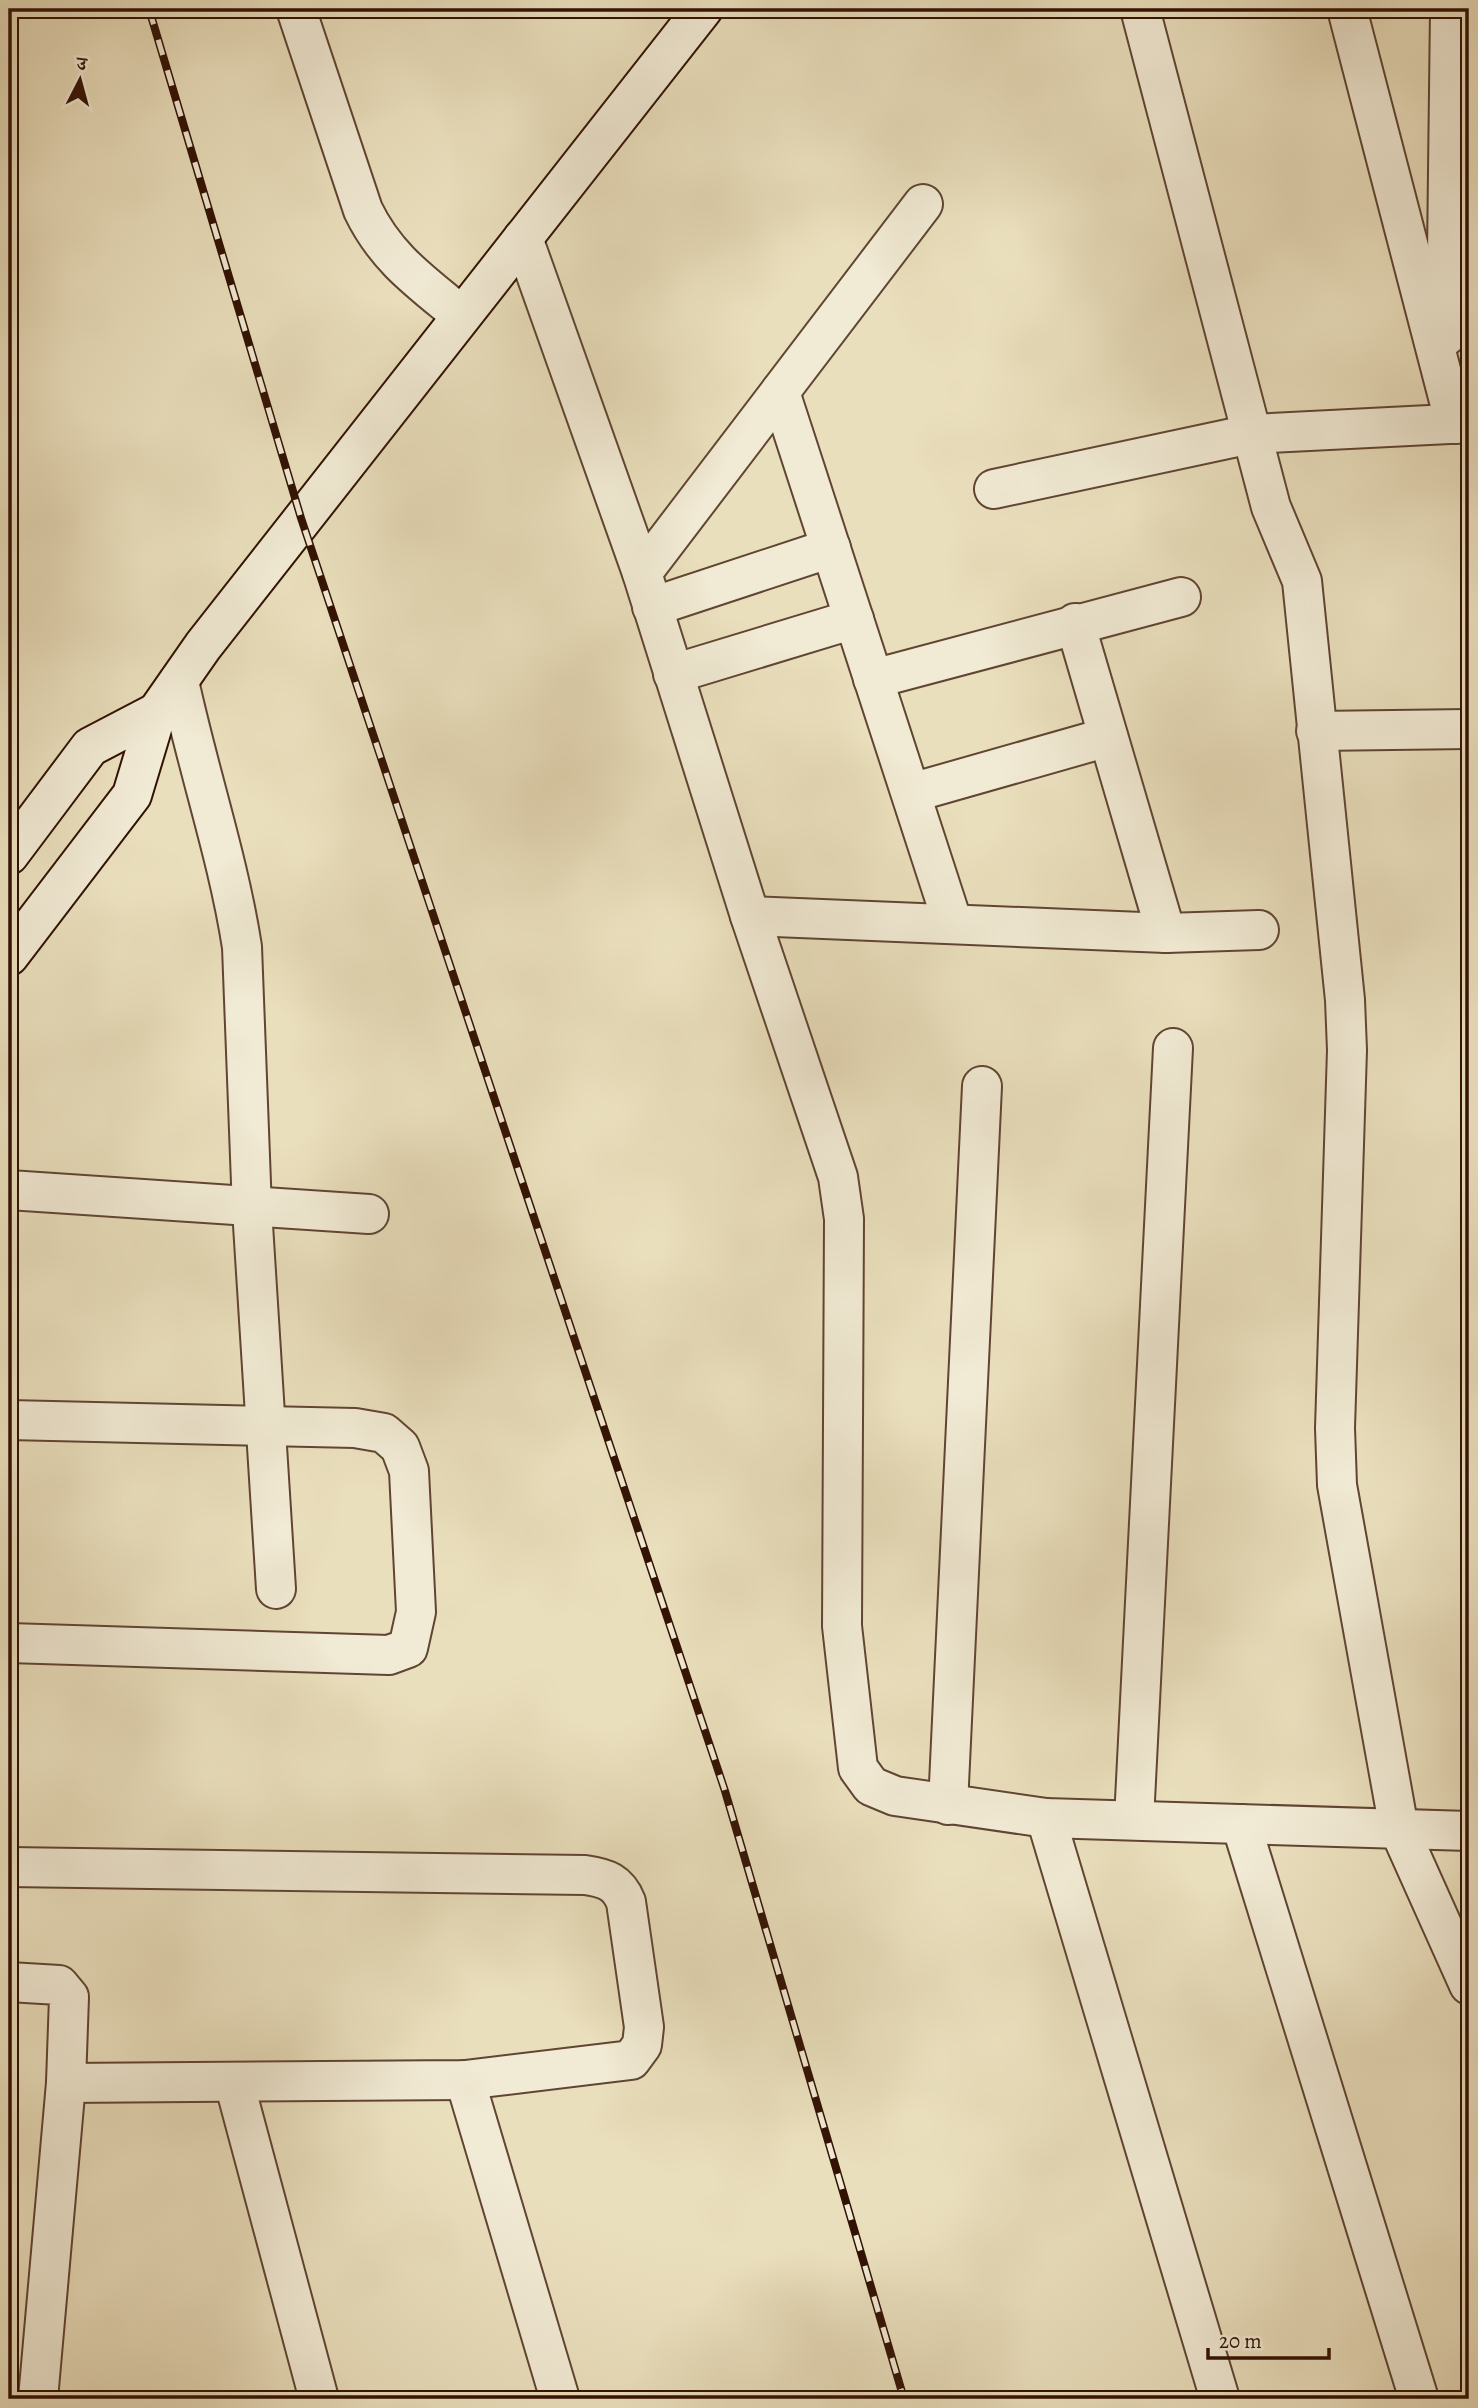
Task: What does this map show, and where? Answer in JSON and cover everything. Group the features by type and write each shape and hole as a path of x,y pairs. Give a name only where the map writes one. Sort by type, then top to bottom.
{"street":[{"path":"296,9 363,209 375,235 394,259 461,315"},
{"path":"9,956 132,795 157,712 179,681 461,315 703,9"},
{"path":"1140,9 1271,507 1302,581 1345,1000 1347,1050 1335,1428 1337,1485 1399,1829 1469,1985"},
{"path":"994,489 1251,434 1462,424 1445,386 1348,9"},
{"path":"1445,386 1450,9"},
{"path":"647,590 780,392 923,204"},
{"path":"523,238 647,590 750,916 838,1177 844,1219 842,1626 858,1768 871,1786 895,1796 1046,1818 1469,1831"},
{"path":"780,392 953,924"},
{"path":"647,590 831,548"},
{"path":"873,679 1075,623 1181,597"},
{"path":"673,674 854,619"},
{"path":"1075,623 1166,933"},
{"path":"179,681 194,753 235,905 242,947 252,1209 276,1589"},
{"path":"9,855 90,747 157,712"},
{"path":"1316,731 1469,729"},
{"path":"911,793 1108,737"},
{"path":"750,916 1166,933 1259,930"},
{"path":"1135,1820 1173,1048"},
{"path":"948,1805 982,1086"},
{"path":"9,1190 252,1209 369,1214"},
{"path":"9,1420 355,1428 384,1433 400,1447 409,1471 416,1612 408,1647 389,1655 9,1643"},
{"path":"1046,1818 1220,2399"},
{"path":"1241,1824 1419,2399"},
{"path":"9,1867 584,1875 606,1878 621,1888 626,1902 644,2027 642,2045 631,2060 465,2080 66,2083"},
{"path":"9,1982 59,1985 69,1997 66,2083 38,2399"},
{"path":"465,2080 559,2399"},
{"path":"234,2082 319,2399"}],"railway":[{"path":"149,9 301,518 725,1791 904,2399"}]}
